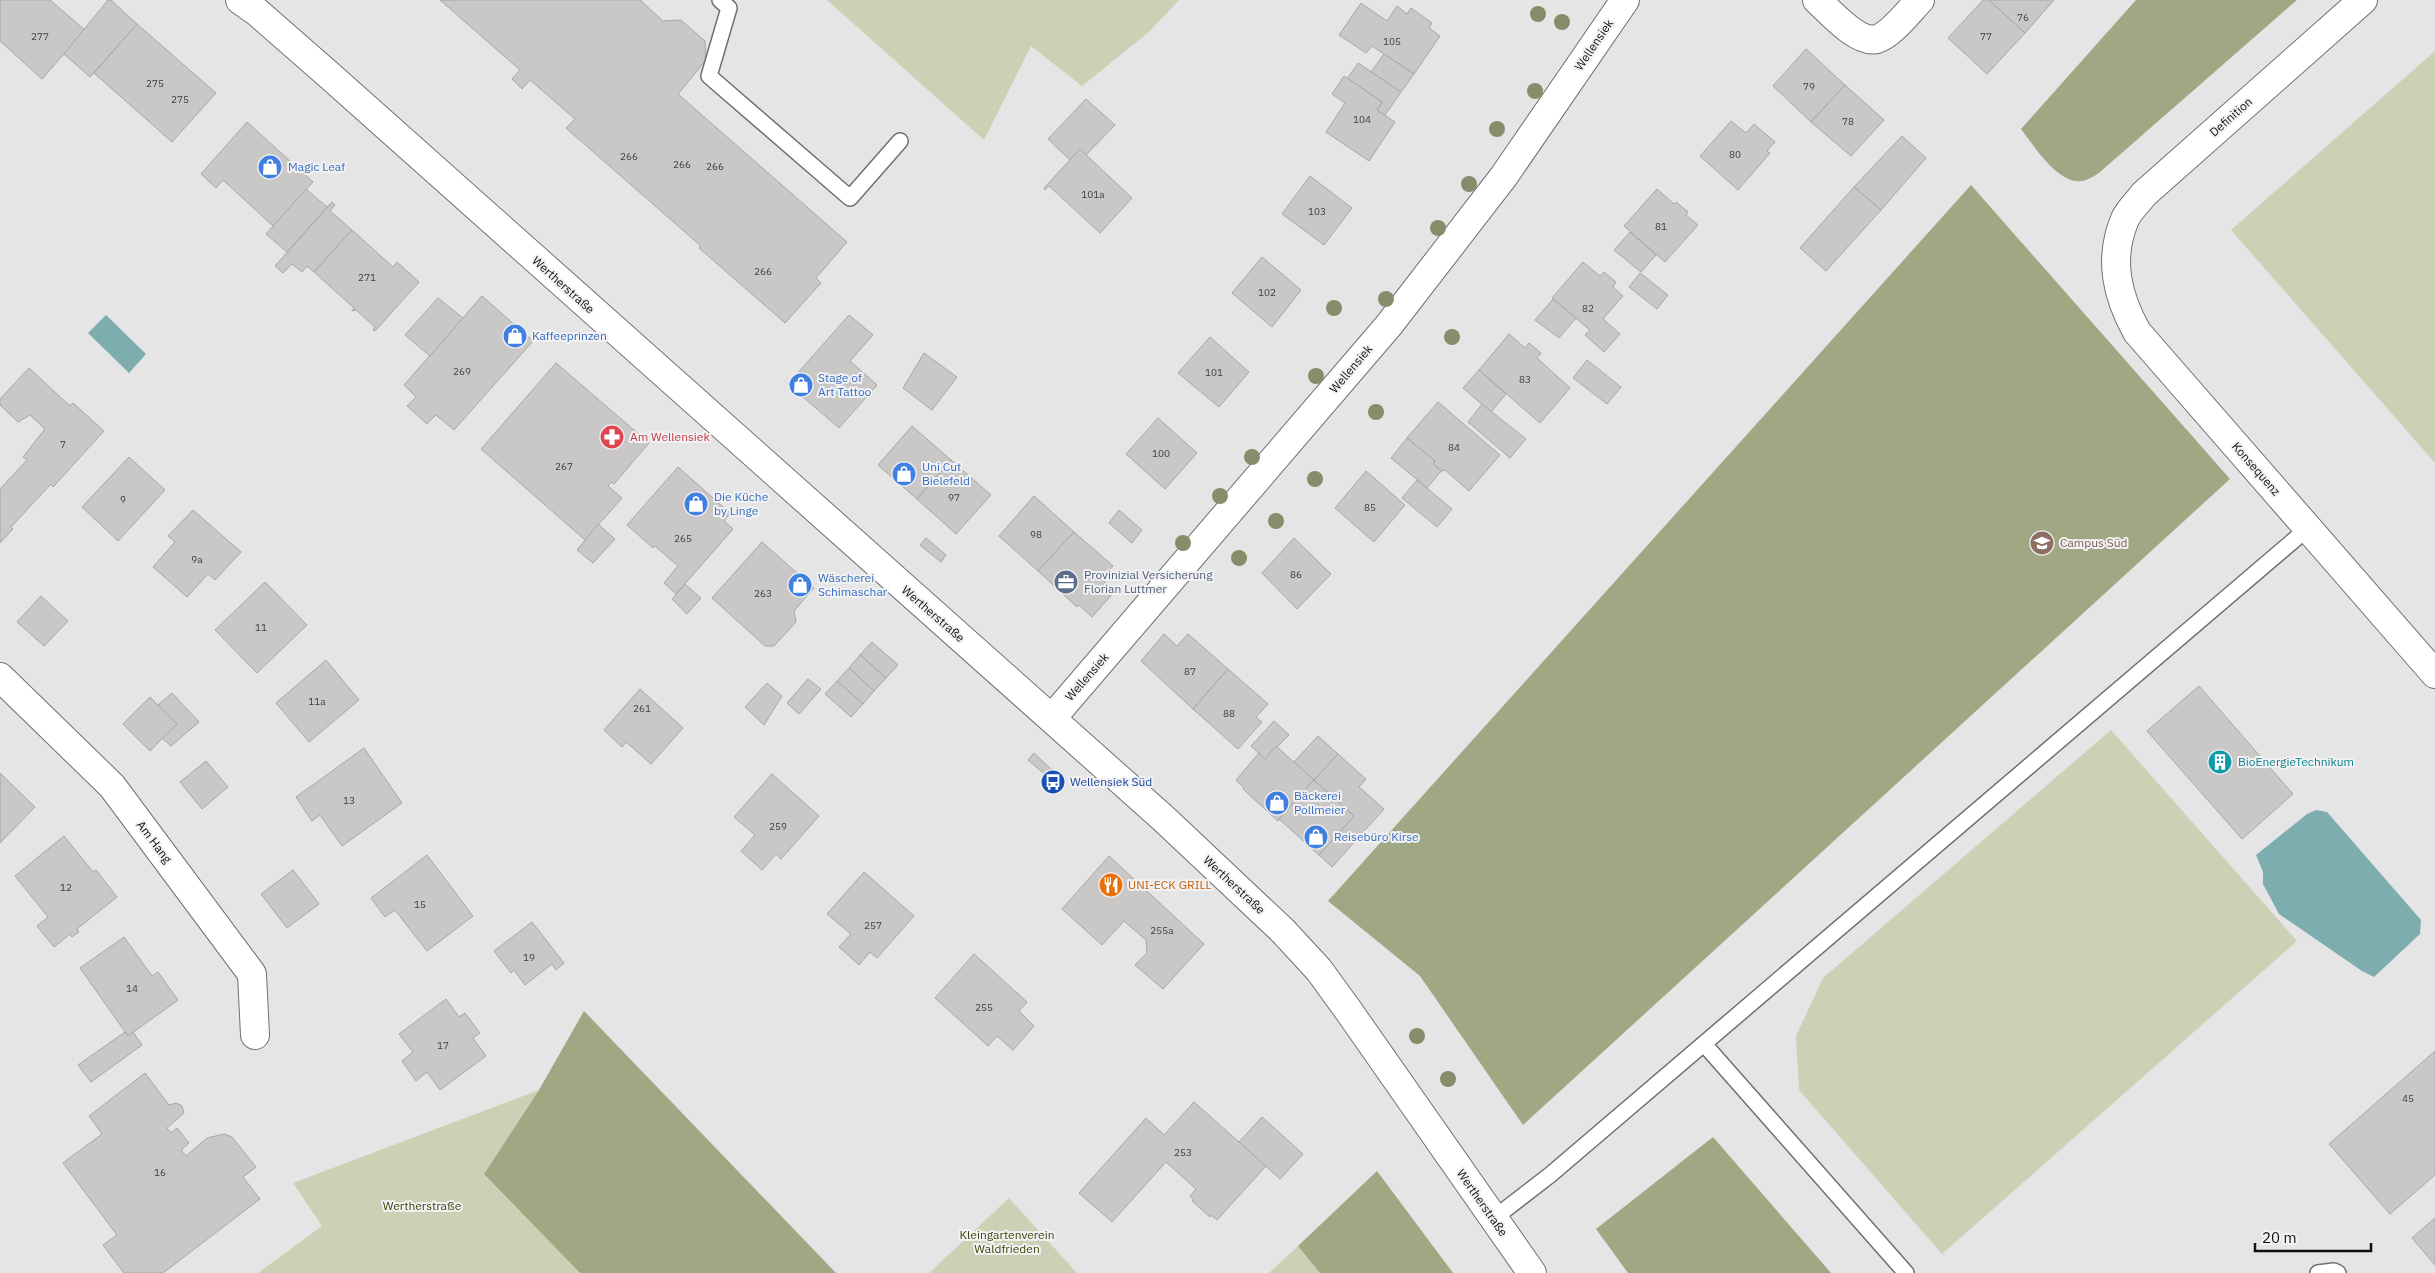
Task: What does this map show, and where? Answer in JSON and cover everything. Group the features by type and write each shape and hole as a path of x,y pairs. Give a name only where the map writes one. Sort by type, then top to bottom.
{"street":[{"name":"Wertherstraße","path":"240,0 257,12 330,75 801,497 1052,718 1262,911 1319,970 1532,1273"},
{"name":"Wellensiek","path":"1052,718 1389,325 1504,176 1625,0"},
{"path":"1817,0 1850,30 1865,38 1877,39 1889,31 1920,0"},
{"name":"Definition","path":"2118,246 2125,218 2144,194 2363,0"},
{"name":"Konsequenz","path":"2118,246 2115,274 2123,307 2137,332 2435,674"},
{"name":"Am Hang","path":"0,677 112,786 252,974 255,1035"}],"lane":[{"path":"720,0 729,8 709,76 850,198 900,141"},
{"path":"1493,1219 1550,1175 2307,529"},
{"path":"1704,1044 1906,1273"},
{"path":"2318,1273 2334,1271 2338,1273"}],"green space":[{"path":"827,0 1179,0 1149,32 1082,86 1031,46 984,140"},
{"path":"2136,0 2297,0 2100,172 2086,180 2077,181 2067,178 2049,164 2021,129"},
{"path":"2435,51 2435,463 2231,230"},
{"path":"1971,185 2230,479 1523,1125 1420,976 1328,901"},
{"path":"2111,730 2297,941 1942,1254 1799,1090 1796,1036 1823,978"},
{"path":"584,1011 836,1273 580,1273 484,1174 539,1090"},
{"name":"Wertherstraße","path":"539,1090 484,1174 580,1273 258,1273 322,1226 293,1183"},
{"path":"1713,1137 1831,1273 1628,1273 1596,1229"},
{"path":"1377,1171 1453,1273 1320,1273 1298,1246"},
{"name":"Kleingartenverein Waldfrieden","path":"1009,1198 1077,1273 929,1273"},
{"path":"1298,1246 1320,1273 1269,1273"}],"water":[{"path":"106,315 146,354 129,373 88,333"},
{"path":"2316,810 2327,812 2421,920 2420,934 2374,977 2362,971 2279,914 2263,884 2263,872 2256,855 2307,814"}],"building":[{"path":"0,0 50,0 85,30 42,79 0,41"},
{"path":"108,0 111,0 137,24 90,77 64,54"},
{"path":"440,0 640,0 663,21 681,20 705,41 706,60 678,94 847,242 816,278 821,283 785,323 699,248 701,246 566,128 575,119 530,80 522,89 512,79 520,70"},
{"path":"1983,0 1989,0 2025,33 1987,74 1948,38"},
{"path":"1989,0 2054,0 2025,33"},
{"path":"1361,3 1387,21 1397,6 1407,14 1411,8 1432,23 1429,28 1440,36 1414,74 1372,46 1366,53 1339,35"},
{"path":"137,24 216,93 172,142 94,73"},
{"path":"1806,49 1845,85 1811,122 1773,86"},
{"path":"1384,54 1414,74 1401,92 1371,72"},
{"path":"1358,63 1401,92 1385,115 1377,110 1382,102 1347,79"},
{"path":"1344,76 1382,102 1377,110 1395,122 1369,161 1326,132 1345,103 1332,94"},
{"path":"1845,85 1884,120 1851,156 1811,122"},
{"path":"1086,99 1115,125 1086,155 1080,149 1070,160 1048,139"},
{"path":"1731,121 1746,133 1754,124 1775,142 1767,151 1770,153 1738,190 1700,156"},
{"path":"247,122 313,182 273,226 223,180 216,188 201,174"},
{"path":"1902,136 1926,158 1881,210 1854,187"},
{"path":"1080,149 1132,198 1100,233 1049,186 1045,190 1044,188"},
{"path":"1310,176 1352,208 1324,245 1282,214"},
{"path":"1854,187 1881,210 1826,271 1800,248"},
{"path":"306,189 327,207 332,202 287,252 266,234"},
{"path":"1657,189 1674,204 1676,202 1688,212 1686,215 1698,225 1665,262 1624,226"},
{"path":"332,202 335,205 330,211 352,230 314,272 307,266 302,272 292,264 283,273 275,266"},
{"path":"352,230 393,267 397,262 419,282 375,331 373,330 375,327 356,310 352,311 354,308 314,272"},
{"path":"1630,232 1656,255 1641,272 1614,250"},
{"path":"1262,257 1301,290 1272,327 1232,293"},
{"path":"1583,262 1600,276 1604,272 1616,282 1613,287 1623,296 1603,319 1620,334 1604,352 1585,335 1590,330 1552,298"},
{"path":"1640,273 1668,295 1657,309 1629,287"},
{"path":"482,296 533,341 454,430 436,415 427,424 407,406 416,397 404,385"},
{"path":"438,298 463,318 430,356 405,335"},
{"path":"1553,299 1576,318 1559,338 1535,320"},
{"path":"849,315 873,335 850,361 877,385 839,428 788,384"},
{"path":"1509,334 1525,348 1529,343 1541,353 1537,358 1570,388 1540,423 1479,370"},
{"path":"1210,337 1249,372 1219,407 1178,373"},
{"path":"924,353 957,377 932,410 903,388"},
{"path":"1587,360 1621,387 1607,404 1573,378"},
{"path":"556,363 649,443 614,484 611,482 608,486 622,498 585,540 481,449"},
{"path":"29,368 70,406 73,403 104,431 53,487 51,484 11,527 13,529 0,543 0,489 27,460 23,457 45,429 30,415 18,422 0,405 0,399"},
{"path":"1479,370 1506,394 1491,412 1463,388"},
{"path":"1438,402 1500,455 1469,491 1445,470 1441,471 1433,464 1435,461 1407,438"},
{"path":"1482,404 1526,439 1510,458 1468,422"},
{"path":"1158,418 1197,453 1165,489 1126,454"},
{"path":"912,426 951,460 917,499 878,465"},
{"path":"1407,438 1435,461 1433,464 1441,471 1427,488 1391,458"},
{"path":"129,457 165,490 118,541 82,507"},
{"path":"951,460 991,495 956,534 917,499"},
{"path":"678,467 730,513 724,521 733,529 676,594 664,583 678,566 655,546 653,548 627,525"},
{"path":"1366,471 1405,505 1374,542 1335,508"},
{"path":"1417,480 1452,509 1437,527 1402,498"},
{"path":"1034,496 1074,532 1038,571 999,536"},
{"path":"193,510 241,552 215,580 208,574 187,597 153,567 175,542 168,536"},
{"path":"1119,510 1142,530 1132,543 1109,523"},
{"path":"598,524 615,539 593,563 577,550"},
{"path":"1074,532 1113,566 1102,579 1115,591 1092,617 1079,605 1077,607 1038,571"},
{"path":"926,538 946,555 941,562 920,545"},
{"path":"1294,538 1331,574 1297,609 1262,573"},
{"path":"762,542 814,588 794,611 796,622 774,646 765,646 712,598"},
{"path":"265,582 307,625 257,673 215,630"},
{"path":"685,584 701,598 687,614 672,599"},
{"path":"41,596 68,621 44,646 17,622"},
{"path":"1164,634 1177,646 1188,634 1228,669 1193,709 1141,661"},
{"path":"872,642 898,665 886,678 860,655"},
{"path":"860,655 886,678 874,691 849,668"},
{"path":"326,660 359,700 309,742 276,703"},
{"path":"849,668 874,691 863,704 837,681"},
{"path":"1228,669 1268,704 1256,717 1262,722 1238,749 1193,709"},
{"path":"808,679 821,689 799,714 787,703"},
{"path":"837,681 863,704 851,717 825,694"},
{"path":"767,683 782,696 764,725 745,707"},
{"name":"BioEnergieTechnikum","path":"2199,686 2293,794 2242,839 2147,731"},
{"path":"640,689 683,728 651,764 626,742 622,747 604,730"},
{"path":"172,693 199,722 171,746 162,738 177,724 158,705"},
{"path":"150,697 177,724 150,751 123,724"},
{"path":"1274,721 1289,735 1265,759 1251,746"},
{"path":"1318,736 1338,754 1314,780 1294,762"},
{"path":"1276,746 1314,780 1278,821 1243,789 1236,780 1259,753 1265,759"},
{"path":"364,748 402,803 342,846 320,815 312,821 296,797"},
{"path":"1034,753 1053,771 1048,777 1028,760"},
{"path":"1338,754 1366,779 1359,787 1384,809 1332,867 1319,855 1354,816 1314,780"},
{"path":"206,761 228,787 202,809 180,782"},
{"path":"0,773 35,807 0,843"},
{"path":"772,774 819,816 781,859 776,854 762,870 741,851 755,835 734,817"},
{"path":"1314,780 1354,816 1319,855 1279,819"},
{"path":"64,836 93,872 96,870 117,897 77,929 79,932 72,937 70,934 54,947 37,926 48,917 15,876"},
{"path":"427,855 473,916 427,951 395,910 385,917 371,898"},
{"path":"1109,856 1204,944 1163,989 1135,965 1147,953 1146,940 1124,921 1102,945 1062,909"},
{"path":"293,870 319,904 287,928 261,894"},
{"path":"864,872 914,916 877,958 870,952 859,965 839,947 851,934 827,914"},
{"path":"532,922 564,963 556,970 552,964 525,985 514,970 511,973 494,951"},
{"path":"124,937 152,976 158,972 178,1000 128,1036 80,968"},
{"path":"974,954 1027,1002 1019,1011 1034,1026 1013,1050 997,1036 988,1046 935,998"},
{"path":"446,999 459,1017 465,1013 480,1033 473,1038 486,1056 440,1090 427,1072 416,1081 402,1061 413,1052 399,1034"},
{"path":"125,1032 128,1036 133,1032 142,1045 91,1082 78,1065"},
{"path":"2435,1051 2435,1175 2390,1214 2329,1144"},
{"path":"145,1073 169,1105 176,1103 182,1106 184,1113 167,1128 171,1133 177,1128 189,1143 181,1150 186,1156 207,1138 224,1134 232,1137 256,1167 243,1177 260,1199 163,1273 124,1273 103,1245 117,1235 63,1163 102,1134 89,1116"},
{"path":"1194,1102 1266,1166 1217,1220 1211,1215 1210,1217 1192,1201 1194,1200 1190,1196 1196,1189 1166,1162 1112,1222 1079,1193 1146,1118 1164,1135"},
{"path":"1262,1117 1303,1154 1280,1179 1239,1142"},
{"path":"2435,1218 2435,1265 2412,1238"}],"place":[{"name":"Magic Leaf","path":"270,167"},
{"name":"Kaffeeprinzen","path":"515,336"},
{"name":"Stage of Art Tattoo","path":"801,385"},
{"name":"Am Wellensiek","path":"612,437"},
{"name":"Uni Cut Bielefeld","path":"904,474"},
{"name":"Die Küche by Linge","path":"696,504"},
{"name":"Campus Süd","path":"2042,543"},
{"name":"Provinizial Versicherung Florian Luttmer","path":"1066,582"},
{"name":"Wäscherei Schimaschar","path":"800,585"},
{"name":"BioEnergieTechnikum","path":"2220,762"},
{"name":"Wellensiek Süd","path":"1053,782"},
{"name":"Bäckerei Pollmeier","path":"1277,803"},
{"name":"Reisebüro Kirse","path":"1316,837"},
{"name":"UNI-ECK GRILL","path":"1111,885"}]}
